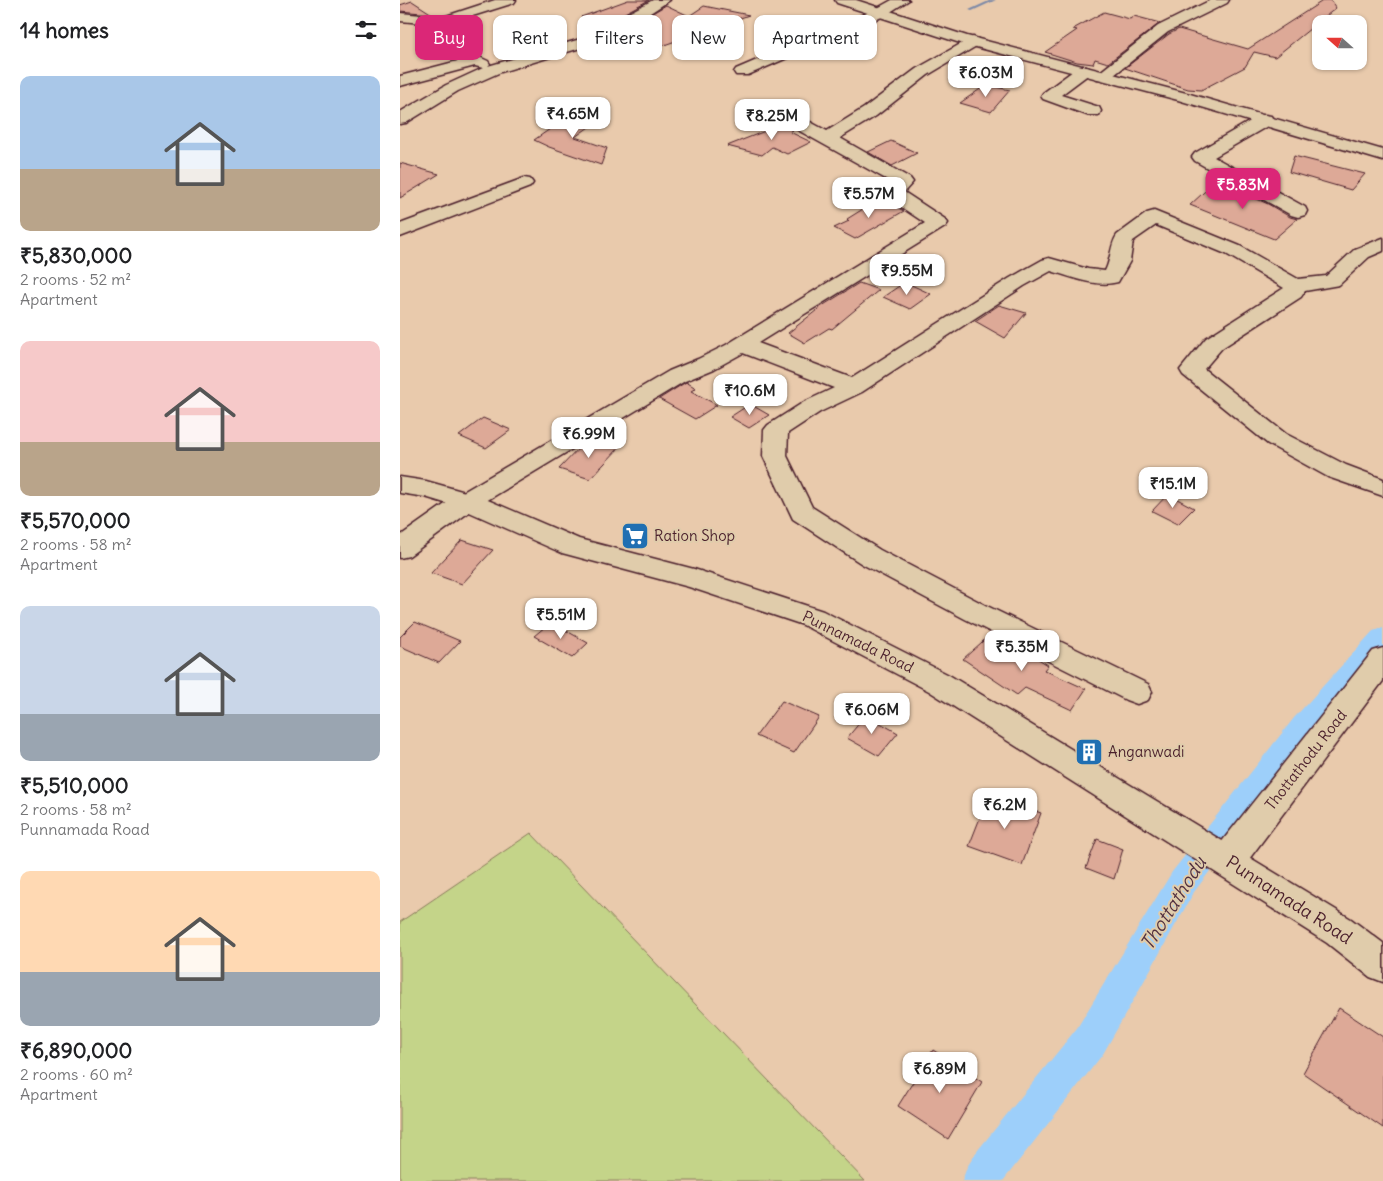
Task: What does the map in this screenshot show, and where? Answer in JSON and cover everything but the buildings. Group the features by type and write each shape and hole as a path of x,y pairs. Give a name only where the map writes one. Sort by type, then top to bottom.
{"street":[{"path":"400,17 444,21 509,0"},
{"path":"400,119 452,88 495,69 582,43 663,0"},
{"path":"844,0 973,42 1184,97 1383,156"},
{"path":"742,72 879,12 902,0"},
{"path":"1103,76 1163,28 1222,0"},
{"path":"828,138 870,112 922,72 973,42"},
{"path":"400,81 476,61 495,69"},
{"path":"1083,71 1049,96 1093,111"},
{"path":"400,549 467,500 641,399 649,392 677,376 697,369 742,345 938,222 893,193 904,182 784,115"},
{"path":"1265,120 1201,156 1298,211"},
{"path":"401,225 524,183"},
{"path":"1137,692 975,612 871,557 802,512 775,456 776,430 812,406 854,387 1017,282 1049,264 1086,275 1111,278 1120,261 1124,239 1154,217 1234,250 1295,286 1332,281 1362,253 1383,244"},
{"path":"1295,286 1294,293 1214,343 1191,370 1277,439 1337,471 1383,488"},
{"path":"742,345 854,387"},
{"name":"Punnamada Road","path":"400,485 426,489 467,500 571,546 694,579 814,618 939,683 1339,931 1383,965"},
{"name":"Thottathodu Road","path":"1216,853 1383,659"}],"green space":[{"path":"531,833 865,1181 400,1181 400,922"}],"waterway":[{"path":"971,10 994,0"},
{"name":"Thottathodu","path":"981,1181 992,1164 1090,1041 1183,882 1304,726 1383,638"}],"place":[{"name":"Ration Shop","path":"635,536"},
{"name":"Anganwadi","path":"1089,752"}]}
